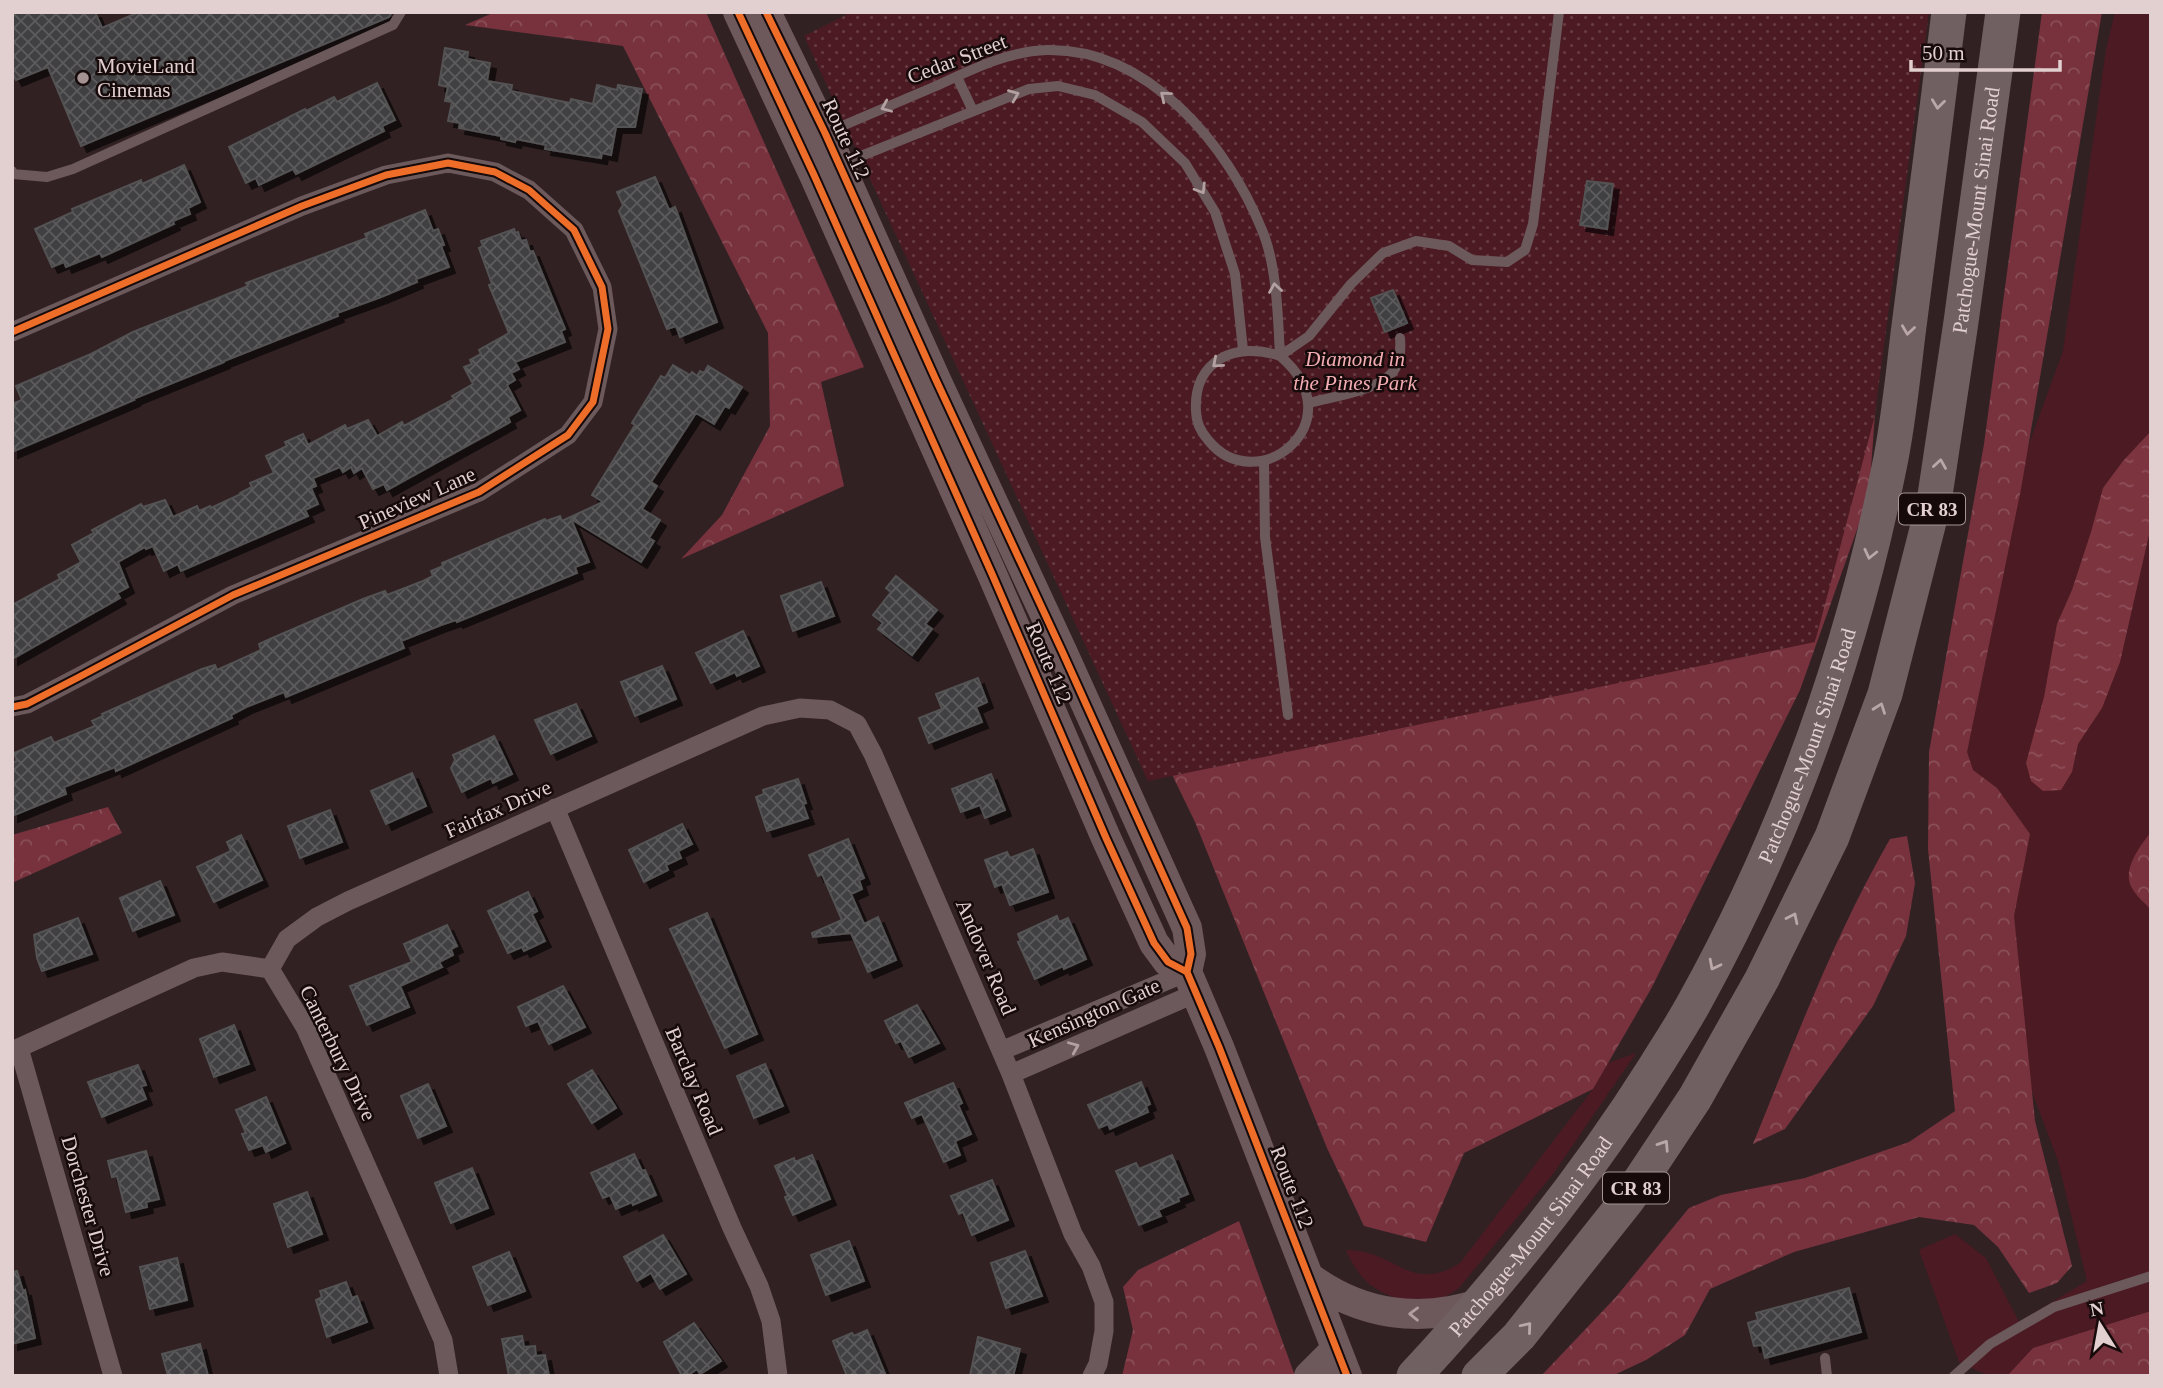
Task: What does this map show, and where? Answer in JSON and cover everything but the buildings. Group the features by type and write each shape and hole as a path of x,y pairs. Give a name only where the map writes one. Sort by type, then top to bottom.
{"highway":[{"name":"Patchogue-Mount Sinai Road","path":"1414,1376 1481,1303 1550,1218 1627,1111 1693,1005 1767,861 1844,652 1860,597 1890,464 1950,12"},
{"name":"Patchogue-Mount Sinai Road","path":"1479,1376 1519,1336 1629,1199 1695,1098 1762,979 1832,837 1885,694 1934,502 2003,12"},
{"path":"1805,763 1854,778"}],"main road":[{"name":"Route 112","path":"738,12 813,139"},
{"name":"Route 112","path":"766,12 813,139 1143,920 1154,943 1168,962 1191,983 1342,1363"},
{"path":"1309,1277 1348,1300 1391,1313 1437,1314 1481,1303"},
{"path":"1309,1376 1342,1363"}],"street":[{"name":"Pineview Lane","path":"12,332 302,206 386,175 448,163 495,172 518,184 529,190 574,230 602,287 608,329 593,402 568,435 479,492 233,595 27,704 12,707"},
{"name":"Andover Road","path":"763,716 800,708 830,710 857,724 878,766 1002,1051 1073,1234 1091,1266 1104,1302 1104,1331 1098,1364 1092,1376"},
{"name":"Fairfax Drive","path":"270,969 287,939 317,917 763,716"},
{"name":"Barclay Road","path":"555,808 759,1286 771,1321 778,1376"},
{"path":"16,1050 194,968 222,962 270,969"},
{"name":"Canterbury Drive","path":"270,969 305,1027 383,1203 443,1340 449,1376"},
{"name":"Kensington Gate","path":"1002,1051 1191,983"},
{"name":"Kensington Gate","path":"1011,1074 1191,983"},
{"name":"Dorchester Drive","path":"16,1050 113,1376"}],"lane":[{"path":"12,171 13,174 47,177 73,169 394,25 401,12"},
{"path":"1280,356 1309,336 1351,284 1383,253 1416,241 1449,246 1472,260 1507,262 1525,250 1533,224 1559,12"},
{"name":"Cedar Street","path":"813,139 996,60 1046,50 1086,54 1121,67 1161,91 1204,131 1235,176 1263,232 1276,291 1280,356"},
{"path":"957,76 973,111"},
{"path":"827,170 1029,89 1058,86 1095,95 1142,122 1185,163 1214,212 1235,274 1243,349"},
{"path":"1309,403 1373,386 1391,374 1401,354 1400,338"},
{"path":"1243,349 1262,350 1280,356 1295,368 1305,384 1309,403 1306,423 1297,440 1282,453 1264,461 1246,462 1228,457 1213,447 1202,433 1196,416 1195,398 1201,381 1211,366 1226,355 1243,349"},
{"path":"1264,461 1265,537 1288,715"},
{"path":"1954,1376 1990,1344 2054,1307 2151,1276"},
{"path":"1825,1358 1827,1376"}],"green space":[{"path":"495,12 706,12 864,367 821,382 844,486 681,559 722,515 770,426 768,333 623,46 465,25"},
{"name":"Diamond in the Pines Park","path":"852,12 1929,12 1874,419 1815,642 1148,781 804,36"},
{"path":"2042,12 2102,12 2021,489 1967,752 1973,770 1997,788 2030,834 2014,916 2035,1121 2072,1266 2057,1283 2029,1293 1998,1247 1974,1225 1919,1217 1794,1252 1710,1289 1685,1335 1646,1360 1612,1376 1541,1376 1616,1297 1689,1208 1721,1195 1805,1178 1909,1142 1955,1111 1928,849 1929,752 1984,444"},
{"path":"2115,12 2151,12 2151,1376 1989,1376 1959,1362 1919,1250 1955,1234 1986,1258 2019,1322 2087,1281 2058,1161 2027,1078 1956,781 2002,518 2063,351 2106,49"},
{"path":"928,271 1884,289 1869,496 1800,690 1651,989 1593,1089 1464,1153 1426,1242 1364,1226 1327,1148 1195,822"},
{"path":"108,807 122,833 12,883 12,835"},
{"path":"2151,832 2151,910 2134,891 2129,881 2129,873 2134,858"},
{"path":"1907,836 1915,883 1906,936 1873,1006 1785,1129 1753,1144 1816,989 1851,913 1890,839"},
{"path":"1636,1053 1553,1174 1458,1289 1436,1302 1388,1304 1391,1296 1369,1284 1358,1272 1346,1250 1377,1256 1415,1273 1443,1272 1460,1263 1593,1089 1608,1063"},
{"path":"1239,1221 1295,1376 1122,1376 1133,1330 1123,1287 1138,1270"},
{"path":"2151,1311 2151,1376 2007,1376 2033,1348"}],"water":[{"path":"2151,431 2151,526 2120,662 2102,708 2078,744 2072,772 2061,790 2043,791 2031,781 2026,763 2044,697 2057,624 2072,590 2103,488"}],"cycle path":[{"path":"738,12 814,175 1154,943 1168,962 1187,972"},
{"path":"766,12 825,133 1187,928 1191,954 1187,972 1219,1047 1347,1376"},
{"path":"12,332 302,206 386,175 448,163 495,172 529,190 574,230 602,287 608,329 593,402 568,435 479,492 233,595 27,704 12,707"}],"place":[{"name":"MovieLand Cinemas","path":"83,78"}]}
